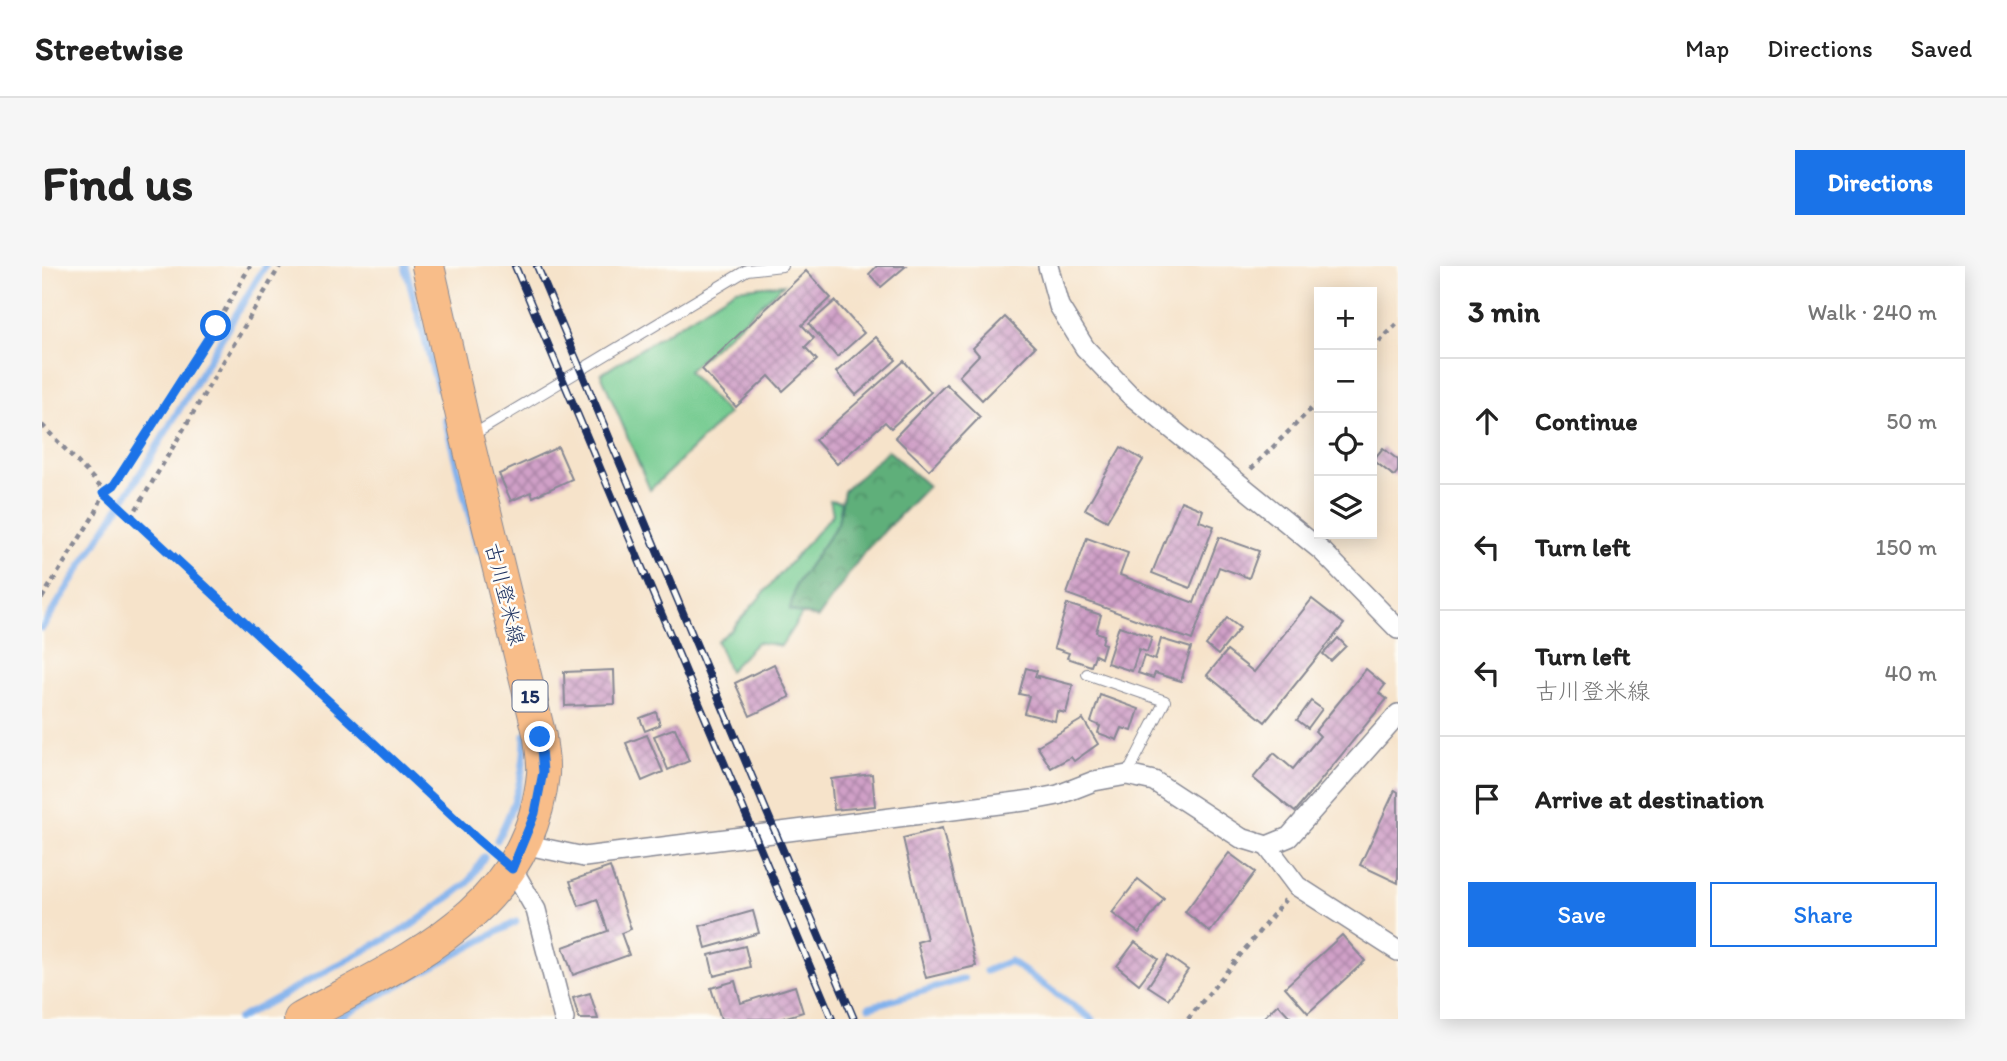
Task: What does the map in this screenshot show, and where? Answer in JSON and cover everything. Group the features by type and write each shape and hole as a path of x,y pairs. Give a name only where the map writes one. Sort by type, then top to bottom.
{"main road":[{"name":"古川登米線","path":"300,1019 428,948 465,921 492,895 517,856 535,813 543,772 540,737 428,266"}],"street":[{"path":"1048,266 1059,306 1085,348 1129,394 1323,552 1398,629"},
{"path":"1267,846 1289,837 1398,714"},
{"path":"564,1019 536,910 517,856 584,857 1032,800 1094,781 1127,775 1154,781 1241,838 1267,846 1297,886 1398,951"}],"lane":[{"path":"467,438 747,270 782,266"},
{"path":"1087,674 1165,701 1127,775"}],"path":[{"path":"42,598 96,512 104,492 114,485 216,326 250,266"},
{"path":"131,518 280,266"},
{"path":"1377,344 1398,323"},
{"path":"1238,482 1314,406"},
{"path":"42,425 111,499 477,839 517,856"},
{"path":"1188,1019 1297,886"}],"green space":[{"path":"784,284 688,371 728,414 650,490 601,374 736,289"},
{"path":"888,450 928,486 865,551 818,618 790,610 796,585 838,523 844,491"},
{"path":"830,500 842,502 838,523 796,585 790,610 802,614 781,646 757,642 729,671 717,641 732,629 833,514"}],"building":[{"path":"877,266 906,266 881,287 869,274"},
{"path":"806,271 831,298 802,325 814,338 805,347 817,360 783,391 769,376 736,407 702,369"},
{"path":"835,301 864,333 837,357 809,324"},
{"path":"1005,317 1035,347 982,400 959,376 979,355 973,348"},
{"path":"876,337 896,360 856,395 836,372"},
{"path":"904,361 931,392 891,428 885,422 837,464 815,440"},
{"path":"946,384 980,417 929,470 895,437"},
{"path":"558,447 572,479 533,497 531,492 511,501 499,474"},
{"path":"1121,447 1143,460 1107,521 1085,509"},
{"path":"1383,448 1398,460 1398,471 1394,476 1377,463 1377,455"},
{"path":"1181,501 1203,510 1199,521 1214,526 1190,588 1152,573"},
{"path":"1219,537 1259,551 1249,578 1219,567 1192,640 1067,594 1087,538 1128,553 1120,575 1194,603"},
{"path":"1312,599 1344,624 1265,722 1207,675 1227,651 1254,672"},
{"path":"1067,604 1101,615 1096,632 1104,635 1102,643 1105,644 1101,658 1095,655 1091,666 1067,658 1069,653 1054,648"},
{"path":"1227,618 1240,628 1218,655 1206,645"},
{"path":"1119,626 1152,637 1147,652 1139,649 1132,671 1107,663"},
{"path":"1338,638 1346,646 1331,661 1323,654"},
{"path":"1161,639 1191,648 1181,681 1155,673 1153,678 1138,673 1144,656 1155,660"},
{"path":"774,664 790,697 750,716 735,683"},
{"path":"1026,668 1037,671 1035,677 1073,685 1066,713 1057,711 1055,721 1024,713 1029,696 1019,694"},
{"path":"1366,669 1385,685 1379,693 1387,699 1295,812 1253,778 1274,753 1293,769 1320,736 1315,731"},
{"path":"614,670 615,704 565,706 564,672"},
{"path":"1100,695 1139,709 1132,731 1122,728 1117,740 1098,733 1100,726 1091,722"},
{"path":"1311,701 1322,709 1308,728 1297,720"},
{"path":"656,712 660,725 645,731 640,718"},
{"path":"1083,719 1098,744 1074,761 1071,757 1051,768 1037,746"},
{"path":"675,728 689,761 668,770 654,736"},
{"path":"647,735 663,772 642,781 626,743"},
{"path":"872,774 875,806 834,810 831,779"},
{"path":"1395,790 1398,792 1398,883 1360,865"},
{"path":"942,828 976,966 926,978 917,942 927,939 903,838"},
{"path":"1229,853 1255,872 1210,932 1185,912"},
{"path":"610,867 631,929 621,933 629,955 573,975 563,947 608,931 597,899 579,906 570,881"},
{"path":"1138,879 1164,899 1139,933 1112,913"},
{"path":"753,911 759,933 706,948 700,926"},
{"path":"1342,935 1365,961 1308,1013 1285,987"},
{"path":"1135,942 1158,959 1139,984 1117,966"},
{"path":"745,946 750,967 714,976 709,955"},
{"path":"1168,956 1188,970 1168,999 1148,986"},
{"path":"735,981 741,1003 795,986 803,1012 780,1019 721,1019 711,988"},
{"path":"590,993 598,1019 579,1019 573,998"},
{"path":"1278,1004 1292,1019 1262,1019"}],"waterway":[{"path":"42,628 152,455 265,266"},
{"path":"405,266 438,388"},
{"path":"445,419 478,550"},
{"path":"497,840 518,789 525,735"},
{"path":"238,1019 412,925 468,883 484,857"},
{"path":"335,1019 516,922"},
{"path":"986,971 1010,961 1092,1019"},
{"path":"869,1007 964,979"}],"railway":[{"path":"515,266 832,1019"},
{"path":"537,266 854,1019"}],"route":[{"path":"216,326 114,485 104,492 512,869 535,813 543,772 540,737"}]}
